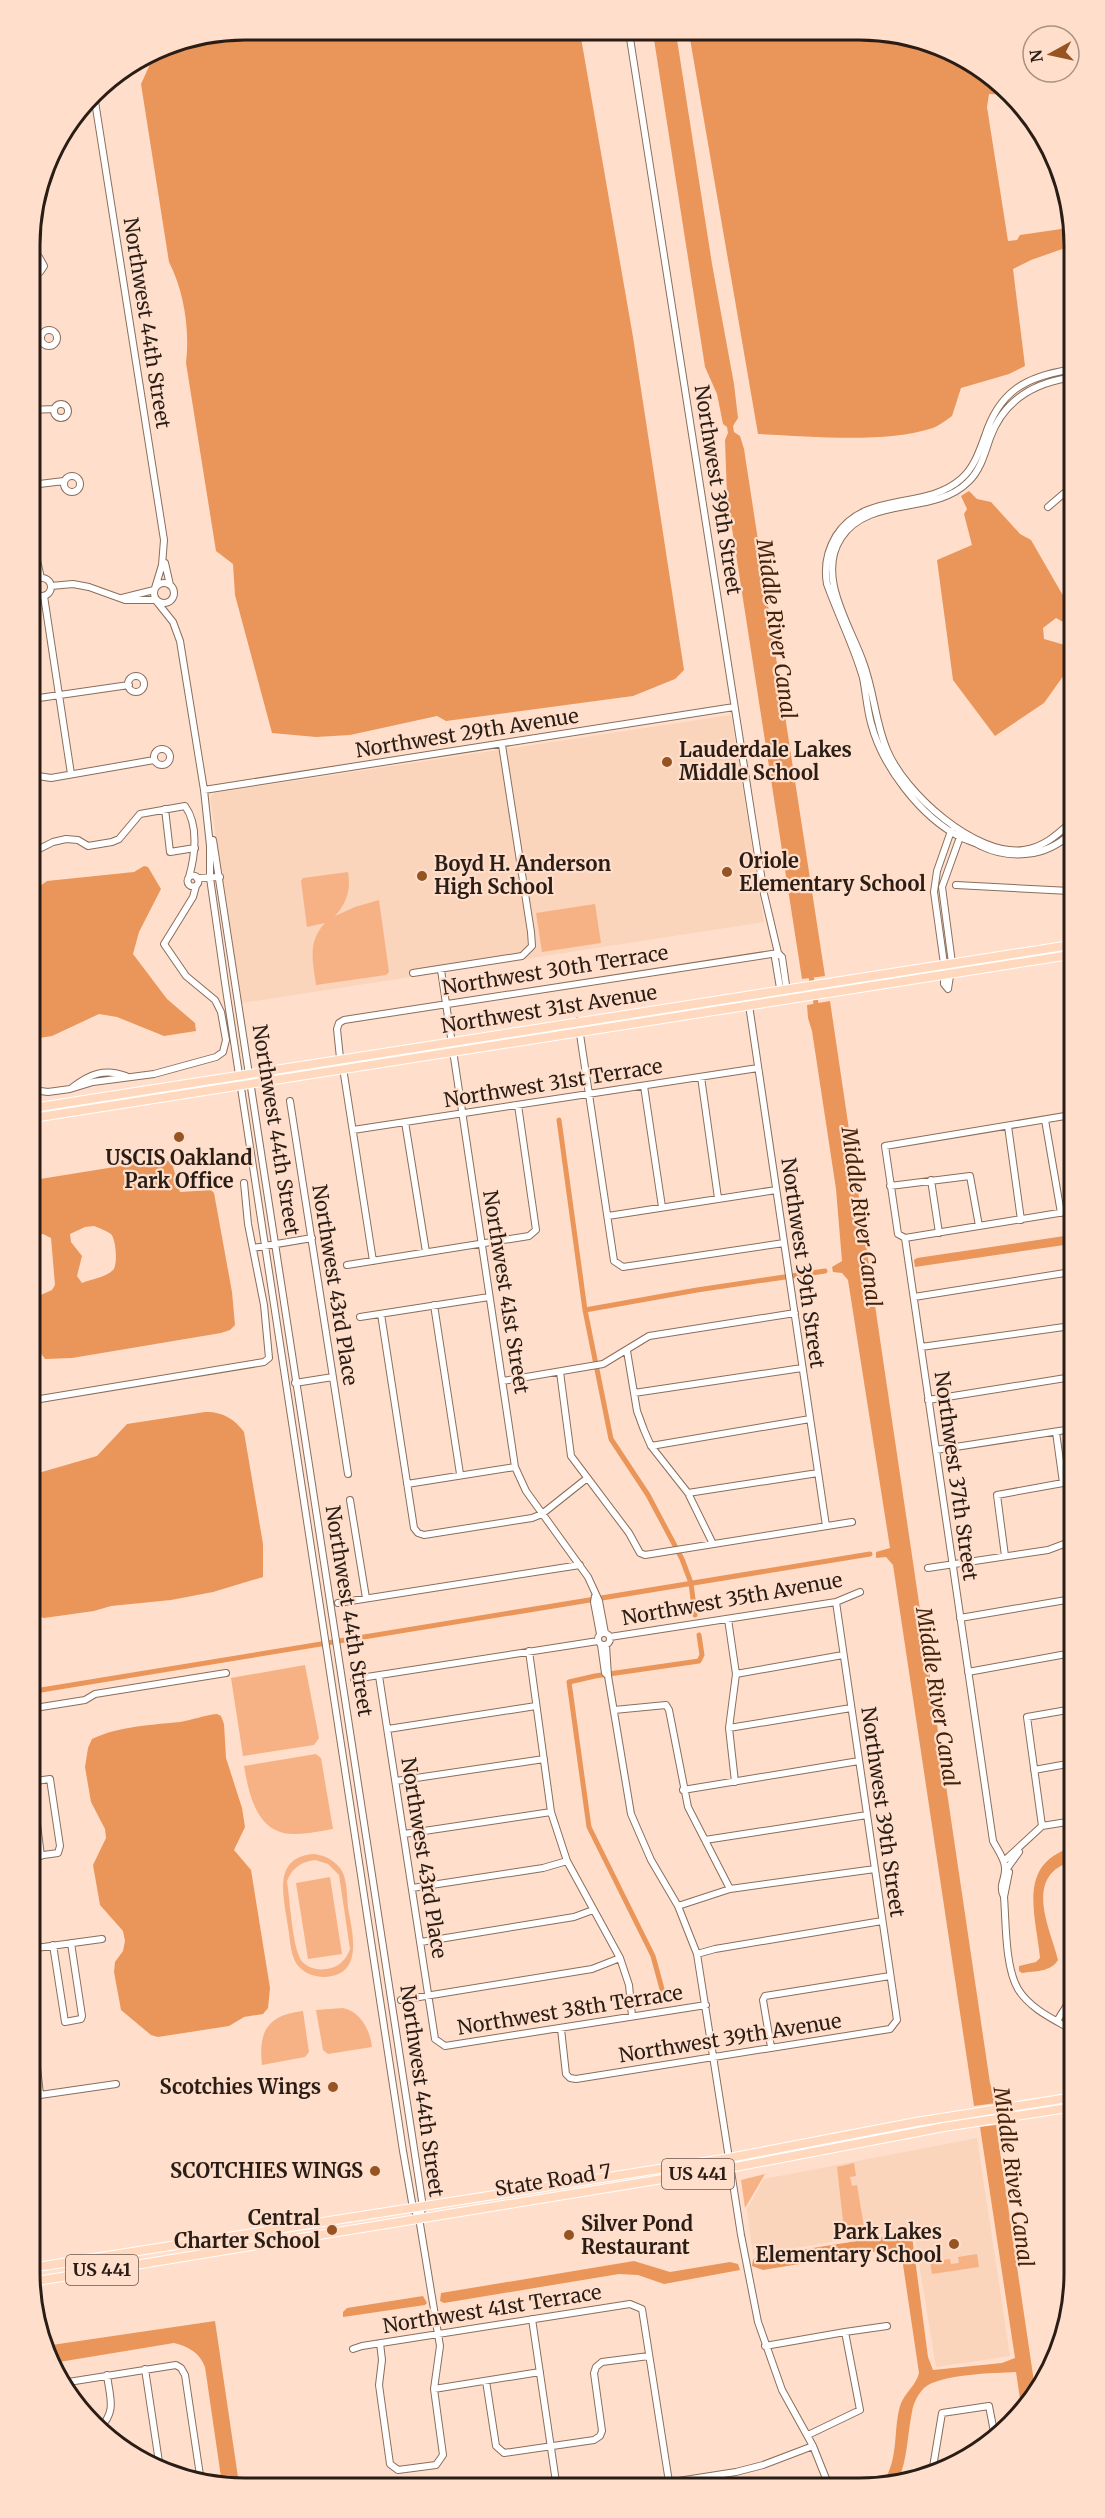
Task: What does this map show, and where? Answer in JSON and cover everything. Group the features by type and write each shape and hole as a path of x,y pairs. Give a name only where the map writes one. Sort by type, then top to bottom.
{"main road":[{"name":"Northwest 31st Avenue","path":"41,1107 1064,946"},
{"name":"Northwest 31st Avenue","path":"41,1117 1064,956"},
{"name":"State Road 7","path":"40,2267 729,2158 875,2129 1064,2098"},
{"name":"State Road 7","path":"41,2280 730,2168 998,2118 1064,2108"},
{"path":"862,2143 872,2136 875,2129"},
{"path":"575,2193 584,2185 604,2178"},
{"path":"532,2200 560,2192 571,2183"}],"street":[{"name":"Northwest 39th Street","path":"630,40 764,894 778,953 782,957 785,999"},
{"name":"Northwest 44th Street","path":"96,105 170,586"},
{"path":"41,259 45,266 41,271"},
{"path":"1064,371 1037,376 1009,394 992,416 975,461 957,482 935,493 865,511 850,520 839,532 828,554 826,570 827,584 862,678 871,724 882,752 908,792 925,810 951,831 989,850 1020,855 1052,847 1064,838"},
{"path":"1064,379 1032,388 1005,409 996,423 980,464 964,486 945,496 877,513 860,520 842,536 835,551 832,566 835,591 864,664 887,750 906,782 937,812 969,835 1003,850 1024,850 1042,845 1064,828"},
{"path":"41,410 54,409"},
{"path":"41,485 64,482"},
{"path":"1048,507 1064,493"},
{"name":"Northwest 44th Street","path":"154,589 164,557"},
{"path":"41,578 47,580 51,586 49,593 41,596"},
{"path":"51,586 73,584 122,598 138,598 166,603 174,593 170,586 162,583 138,598"},
{"path":"154,589 157,601"},
{"path":"44,596 71,774"},
{"name":"Northwest 44th Street","path":"172,598 173,622"},
{"name":"Northwest 44th Street","path":"157,601 173,622 180,641 220,877 250,1083 335,1602 336,1630 423,2207 419,2218"},
{"path":"41,698 129,685"},
{"name":"Northwest 29th Avenue","path":"204,790 734,707"},
{"path":"413,973 522,956 532,946 502,745"},
{"path":"41,776 51,778 108,770 154,760"},
{"name":"Northwest 44th Street","path":"204,790 210,846 197,879 240,1074 413,2208 419,2218"},
{"path":"41,848 66,839 78,840 88,846 112,842 119,839 140,814 185,806 190,812 195,848 193,862 197,879 193,897 164,944 186,976 214,1000 221,1012 226,1040 223,1052 216,1057 154,1074 130,1077 116,1072 100,1072 86,1077 70,1089 41,1091"},
{"path":"165,808 170,852 195,848"},
{"path":"948,964 934,892 937,871 951,831"},
{"path":"947,974 942,887 960,837"},
{"path":"197,879 220,877"},
{"path":"956,885 1064,891"},
{"name":"Northwest 30th Terrace","path":"340,1058 337,1029 339,1023 344,1020 778,953"},
{"name":"Northwest 41st Street","path":"441,970 515,1467 526,1491 588,1577 595,1596 631,1814 651,1860 678,1906 698,1954 750,2289 765,2346 782,2390 808,2435 826,2478"},
{"name":"Northwest 39th Street","path":"749,1005 826,1526"},
{"path":"578,1022 614,1261 618,1266 784,1243"},
{"path":"343,1068 373,1261"},
{"name":"Northwest 31st Terrace","path":"353,1130 759,1068"},
{"path":"700,1077 718,1198"},
{"path":"644,1086 662,1207"},
{"name":"Northwest 43rd Place","path":"291,1101 348,1474"},
{"path":"347,1265 529,1236 534,1233 536,1230 518,1105"},
{"path":"1021,1220 1008,1126 1064,1116"},
{"path":"1045,1120 1060,1213"},
{"path":"405,1122 426,1252"},
{"name":"Northwest 37th Street","path":"1008,1126 885,1146 898,1234 905,1238 993,1841 1006,1865 1001,1885 1013,1975 1018,1989 1041,2011 1064,2025"},
{"path":"254,1169 265,1167"},
{"path":"890,1186 970,1176 979,1226"},
{"path":"931,1180 939,1233"},
{"name":"Northwest 44th Street","path":"40,1399 264,1362 269,1358 264,1305 244,1183"},
{"path":"608,1216 776,1190"},
{"path":"905,1238 1064,1212"},
{"path":"253,1248 312,1238"},
{"path":"914,1297 1064,1273"},
{"path":"360,1317 489,1297"},
{"path":"434,1305 460,1474"},
{"path":"503,1381 603,1364 649,1336 795,1313"},
{"path":"381,1314 414,1528 418,1533 424,1535 530,1518 542,1514 586,1479"},
{"path":"921,1347 1064,1327"},
{"path":"627,1351 637,1411 651,1446 688,1493 713,1544"},
{"path":"634,1393 802,1368"},
{"path":"560,1372 571,1456 586,1479 629,1533 640,1553 645,1555 674,1551 852,1522"},
{"path":"287,1384 333,1377"},
{"path":"928,1400 1064,1378"},
{"path":"651,1446 810,1419"},
{"path":"936,1449 1064,1430"},
{"path":"1005,1556 997,1495 1064,1483 1056,1432"},
{"path":"407,1484 515,1467"},
{"path":"688,1493 818,1473"},
{"path":"350,1500 366,1598"},
{"path":"928,1568 1048,1550 1064,1544"},
{"path":"321,1603 580,1565"},
{"name":"Northwest 35th Avenue","path":"354,1679 836,1602 860,1592"},
{"path":"960,1618 1064,1600"},
{"name":"Northwest 39th Street","path":"836,1602 897,2020 895,2026"},
{"path":"728,1619 736,1674 729,1728 735,1782"},
{"path":"529,1651 551,1812 567,1861 620,1958 629,1986 632,2016"},
{"path":"968,1672 1064,1654"},
{"path":"736,1674 843,1655"},
{"path":"40,1707 85,1700 95,1694 226,1673"},
{"name":"Northwest 43rd Place","path":"379,1676 435,2039 439,2043"},
{"path":"614,1710 666,1705 669,1710 688,1807 730,1889"},
{"path":"388,1730 536,1706"},
{"path":"729,1728 851,1708"},
{"path":"1042,1826 1027,1717 1064,1711"},
{"path":"396,1781 544,1759"},
{"path":"683,1790 859,1761"},
{"path":"1034,1770 1064,1765"},
{"path":"40,1780 50,1779 60,1846 58,1853 40,1856"},
{"path":"404,1834 551,1812"},
{"path":"705,1840 867,1815"},
{"path":"1006,1865 1042,1826 1064,1822"},
{"path":"412,1888 543,1868 567,1861"},
{"path":"678,1906 730,1889 875,1869"},
{"path":"420,1942 574,1917 593,1910"},
{"path":"698,1954 715,1949 882,1922"},
{"path":"40,1948 102,1939"},
{"path":"53,1946 65,2022 81,2019 82,2016 70,1943"},
{"path":"401,2000 592,1969 620,1958"},
{"path":"771,2047 763,2000 765,1996 890,1976"},
{"name":"Northwest 38th Terrace","path":"439,2043 445,2046 706,2005"},
{"path":"1057,2021 1064,2010"},
{"name":"Northwest 39th Avenue","path":"561,2029 566,2074 576,2079 890,2029 895,2026"},
{"path":"40,2095 116,2084"},
{"path":"380,2343 382,2360 379,2385 393,2468 398,2470 436,2465 441,2461 443,2455 434,2389 440,2355 439,2334 419,2218"},
{"name":"Northwest 41st Terrace","path":"353,2349 630,2304 642,2309 649,2356"},
{"path":"532,2319 555,2478"},
{"path":"765,2346 887,2326"},
{"path":"808,2435 860,2410 845,2332"},
{"path":"486,2381 496,2446 499,2451 504,2453 594,2440 600,2436 602,2431 594,2373 596,2367 602,2362 649,2356 669,2478"},
{"path":"72,2381 176,2365 181,2368 185,2375 200,2473"},
{"path":"145,2369 158,2458"},
{"path":"434,2389 540,2372"},
{"path":"106,2422 112,2412 107,2375"},
{"path":"934,2464 942,2412 989,2406 993,2428"},
{"path":"696,2478 763,2465 813,2446"}],"shaded area":[{"path":"731,715 764,922 242,1003 210,798 214,793"},
{"path":"348,872 347,896 335,916 379,900 389,972 386,975 316,985 313,945 319,930 325,923 307,927 301,881 303,878"},
{"path":"595,904 601,943 542,952 536,913"},
{"path":"305,1665 319,1738 314,1745 243,1756 231,1678"},
{"path":"316,1754 321,1758 333,1829 295,1834 282,1833 272,1828 263,1821 252,1801 244,1766"},
{"path":"315,1854 327,1858 337,1864 344,1875 353,1951 346,1969 337,1975 324,1977 308,1973 298,1966 292,1955 284,1904 284,1880 286,1870 292,1862","holes":["315,1860 328,1864 339,1875 350,1949 338,1965 318,1969 306,1965 299,1956 293,1930 287,1881 294,1869 305,1862"]},
{"path":"330,1877 342,1954 308,1959 296,1883"},
{"path":"343,2008 355,2013 364,2023 372,2047 328,2054 323,2050 316,2010"},
{"path":"303,2011 309,2052 305,2057 262,2065 262,2043 268,2027 281,2016"},
{"name":"Park Lakes Elementary School","path":"977,2138 1010,2356 936,2367 914,2233 910,2229 753,2255 747,2209 764,2179"},
{"path":"854,2163 856,2176 850,2177 852,2186 857,2185 864,2227 844,2230 837,2167"},
{"path":"765,2174 745,2208 741,2180"},
{"path":"977,2254 979,2267 932,2274 930,2262 950,2259 951,2264 959,2263 958,2257"}],"water":[{"path":"581,40 633,337 684,670 675,679 633,696 446,721 437,716 350,735 316,737 272,733 235,595 233,564 216,551 186,363 185,311 179,285 169,262 141,84 150,65 167,56 205,44 232,41"},
{"path":"654,40 677,40 712,264 734,384 738,418 733,426 734,432 740,436 744,449 825,976 802,979 727,496 725,440 728,433 727,427 723,424 717,394 705,367"},
{"path":"690,40 886,42 926,51 962,68 998,94 989,94 987,107 1008,241 1017,240 1020,235 1063,229 1064,248 1013,269 1025,366 1009,374 961,388 952,416 933,428 914,433 870,437 758,434"},
{"path":"969,491 977,499 991,502 1020,534 1031,540 1064,597 1064,622 1056,618 1043,628 1044,639 1064,645 1064,675 1044,703 995,736 953,680 937,560 972,545 964,514 967,509 961,496"},
{"path":"144,866 148,867 161,889 139,932 133,954 167,999 195,1023 196,1031 164,1036 117,1017 99,1014 52,1036 41,1038 41,886 47,881 134,872"},
{"path":"830,1001 990,2083 996,2103 974,2106 893,1565 886,1557 876,1558 876,1552 890,1548 848,1280 842,1273 833,1272 832,1267 842,1261 836,1189 807,1005"},
{"path":"164,1159 172,1163 180,1192 211,1190 214,1193 232,1292 235,1325 230,1330 221,1333 72,1358 45,1359 40,1353 40,1295 52,1290 55,1285 51,1238 41,1234 41,1179","holes":["94,1226 113,1237 116,1252 115,1267 107,1274 82,1283 77,1276 82,1256 71,1242 70,1234 85,1227"]},
{"path":"1064,1236 1064,1245 915,1267 914,1260"},
{"path":"205,1412 227,1417 244,1432 263,1544 263,1577 213,1592 171,1600 40,1617 40,1472 97,1456 127,1424"},
{"path":"217,1714 221,1716 224,1724 226,1758 242,1808 245,1827 234,1850 251,1870 270,1988 268,2008 263,2014 244,2017 229,2026 158,2037 151,2035 121,2010 114,1972 115,1962 123,1951 125,1941 123,1931 100,1905 93,1865 106,1838 105,1829 91,1802 85,1767 88,1748 92,1739 113,1731 180,1722"},
{"path":"1064,1851 1064,1864 1048,1878 1043,1900 1058,1960 1047,1969 1022,1973 1019,1971 1019,1966 1036,1962 1040,1958 1034,1908 1036,1878 1043,1865"},
{"path":"996,2125 1034,2380 1020,2399 1016,2372 954,2377 932,2383 924,2388 913,2406 906,2455 901,2473 887,2476 894,2453 900,2406 919,2373 901,2251 897,2248 763,2270 752,2266 753,2260 756,2257 908,2233 912,2236 928,2357 933,2370 1002,2363 1015,2358 980,2127"},
{"path":"634,2261 670,2272 730,2262 738,2264 740,2270 664,2284 638,2275 619,2274 444,2303 440,2301 441,2293"},
{"path":"423,2296 427,2303 425,2305 343,2317 343,2312 347,2308"},
{"path":"215,2321 238,2477 221,2476 205,2367 200,2357 193,2351 174,2343 61,2362 54,2345"}],"waterway":[{"name":"Middle River Canal","path":"810,971 817,1009"},
{"path":"559,1120 585,1310"},
{"path":"695,1615 691,1583 682,1559 648,1495 611,1439 585,1310 825,1271"},
{"path":"40,1690 870,1554"},
{"path":"665,2000 653,1956 589,1827 569,1682 699,1661 702,1655 699,1635"}],"place":[{"name":"Lauderdale Lakes Middle School","path":"667,762"},
{"name":"Oriole Elementary School","path":"727,872"},
{"name":"Boyd H. Anderson High School","path":"422,876"},
{"name":"USCIS Oakland Park Office","path":"179,1137"},
{"name":"Scotchies Wings","path":"333,2087"},
{"name":"SCOTCHIES WINGS","path":"375,2171"},
{"name":"Central Charter School","path":"332,2230"},
{"name":"Silver Pond Restaurant","path":"569,2235"},
{"name":"Park Lakes Elementary School","path":"954,2244"}]}
